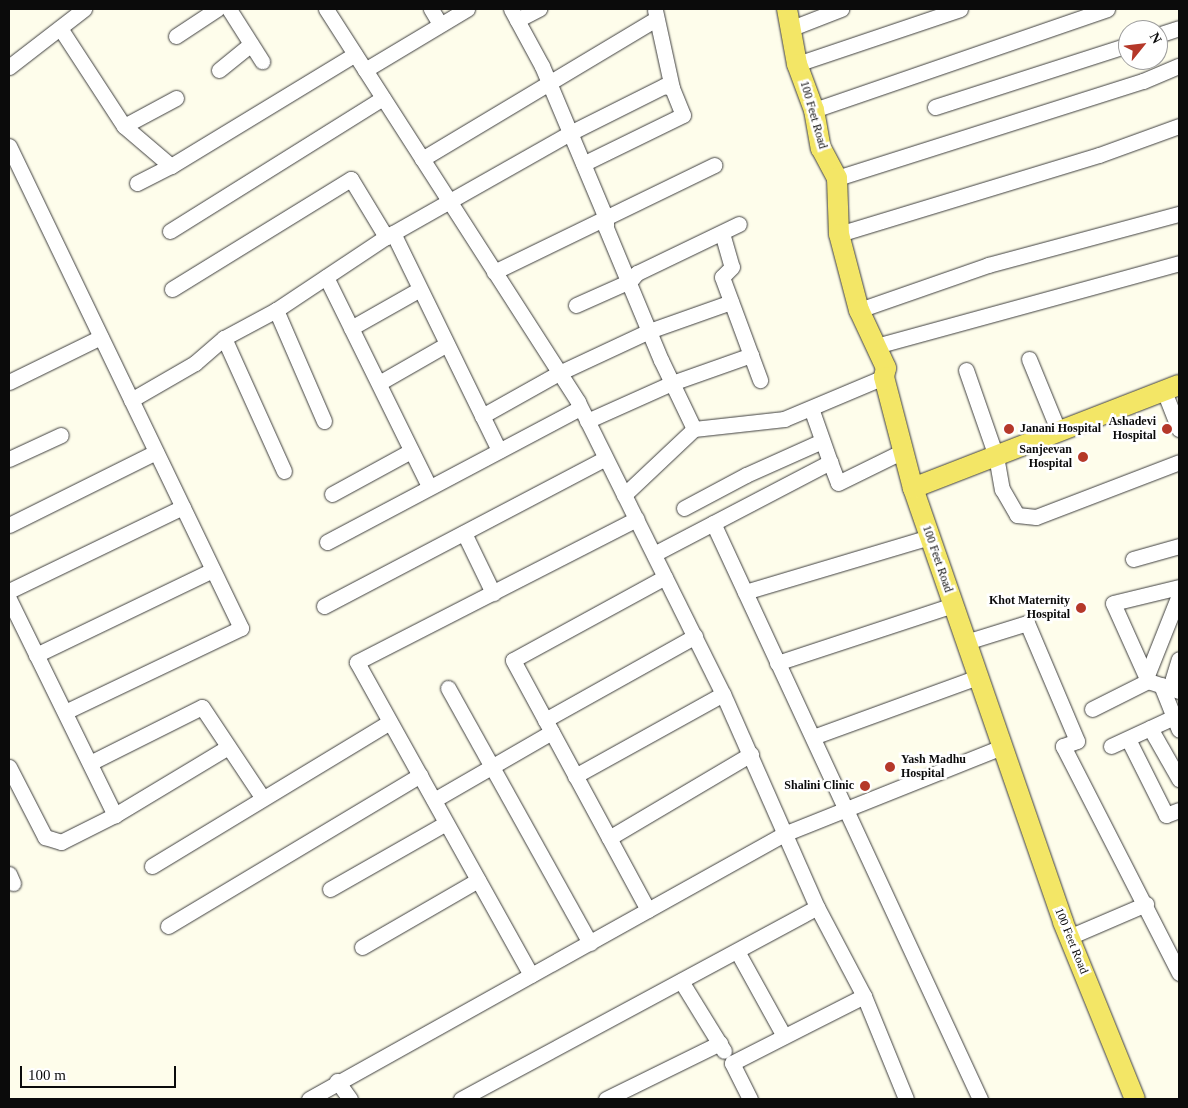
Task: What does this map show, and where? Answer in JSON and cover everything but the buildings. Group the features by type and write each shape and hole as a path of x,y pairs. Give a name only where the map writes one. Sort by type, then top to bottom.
{"main road":[{"name":"100 Feet Road","path":"790,18 797,64 814,110 821,148 837,178 839,234 859,310 886,368 884,377 913,488 1069,937 1135,1099"},
{"path":"913,488 1171,388"}],"street":[{"path":"176,36 217,9"},
{"path":"230,9 262,61"},
{"path":"326,9 584,415 723,694 817,907 864,996 906,1099"},
{"path":"431,9 440,24"},
{"path":"365,70 467,9"},
{"path":"539,9 514,15 549,83 606,218 606,228 672,383 694,429"},
{"path":"790,18 841,9"},
{"path":"797,64 960,9"},
{"path":"814,110 1107,9"},
{"path":"9,68 60,28 74,12"},
{"path":"422,160 549,83 655,14 672,88 683,115 583,164"},
{"path":"60,28 124,126 172,166"},
{"path":"219,70 251,44"},
{"path":"935,107 1118,48"},
{"path":"137,183 172,166 355,54"},
{"path":"837,178 1134,84 1179,66"},
{"path":"131,400 195,362 224,338 276,310 389,235 570,133 664,86 672,88"},
{"path":"124,126 176,98"},
{"path":"170,231 383,98"},
{"path":"839,234 1099,155 1179,126"},
{"path":"9,146 241,628 64,712"},
{"path":"494,272 714,165"},
{"path":"172,289 350,179 389,235 420,289 499,450"},
{"path":"859,310 988,265 1179,214"},
{"path":"576,305 630,281 637,273 740,224"},
{"path":"722,232 732,267 722,277 760,380"},
{"path":"876,346 1179,263"},
{"path":"326,277 429,486"},
{"path":"351,328 420,289"},
{"path":"482,416 559,373 650,331 731,302"},
{"path":"276,310 324,420"},
{"path":"9,382 101,337"},
{"path":"224,338 284,471"},
{"path":"379,383 447,344"},
{"path":"327,542 499,450 584,415 750,355"},
{"path":"1029,359 1059,432"},
{"path":"966,370 996,456 1002,489 1017,515 1036,518 1179,462"},
{"path":"624,496 694,429 784,419 884,377"},
{"path":"1171,388 1179,429"},
{"path":"811,408 838,483 904,451"},
{"path":"9,459 61,435"},
{"path":"684,508 746,475 822,441"},
{"path":"332,494 412,451"},
{"path":"9,526 156,452"},
{"path":"324,606 606,458"},
{"path":"654,554 830,462"},
{"path":"9,591 183,507"},
{"path":"530,975 357,662 636,519"},
{"path":"713,523 777,663 847,808 980,1099"},
{"path":"464,533 493,593"},
{"path":"745,592 930,537"},
{"path":"1133,559 1179,546"},
{"path":"36,655 213,570"},
{"path":"648,910 513,660 665,577"},
{"path":"1110,746 1150,728 1177,724 1161,685 1113,603 1179,587"},
{"path":"1161,685 1179,595"},
{"path":"9,599 115,815"},
{"path":"777,663 953,605"},
{"path":"966,642 1027,623 1077,741 1063,746 1146,904 1179,973"},
{"path":"434,800 492,767 549,726 695,636"},
{"path":"1092,709 1161,685 1179,659"},
{"path":"813,737 978,677"},
{"path":"448,688 590,943"},
{"path":"575,776 723,694"},
{"path":"90,764 202,707 262,797"},
{"path":"152,866 262,797 390,722"},
{"path":"1150,728 1179,780"},
{"path":"1128,739 1166,815 1178,812"},
{"path":"9,767 13,787 45,837 60,842 115,815 228,747"},
{"path":"308,1099 336,1081 590,943 784,834 1002,747"},
{"path":"609,838 751,754"},
{"path":"168,926 420,775"},
{"path":"330,890 446,823"},
{"path":"362,946 478,880"},
{"path":"1069,937 1146,904"},
{"path":"461,1099 817,907"},
{"path":"737,951 784,1036"},
{"path":"681,981 732,1063 750,1099"},
{"path":"732,1063 864,996"},
{"path":"606,1099 720,1043"},
{"path":"336,1081 350,1099"}],"place":[{"name":"Janani Hospital","path":"1009,429"},
{"name":"Ashadevi Hospital","path":"1167,429"},
{"name":"Sanjeevan Hospital","path":"1083,457"},
{"name":"Khot Maternity Hospital","path":"1081,608"},
{"name":"Yash Madhu Hospital","path":"890,767"},
{"name":"Shalini Clinic","path":"865,786"}]}
